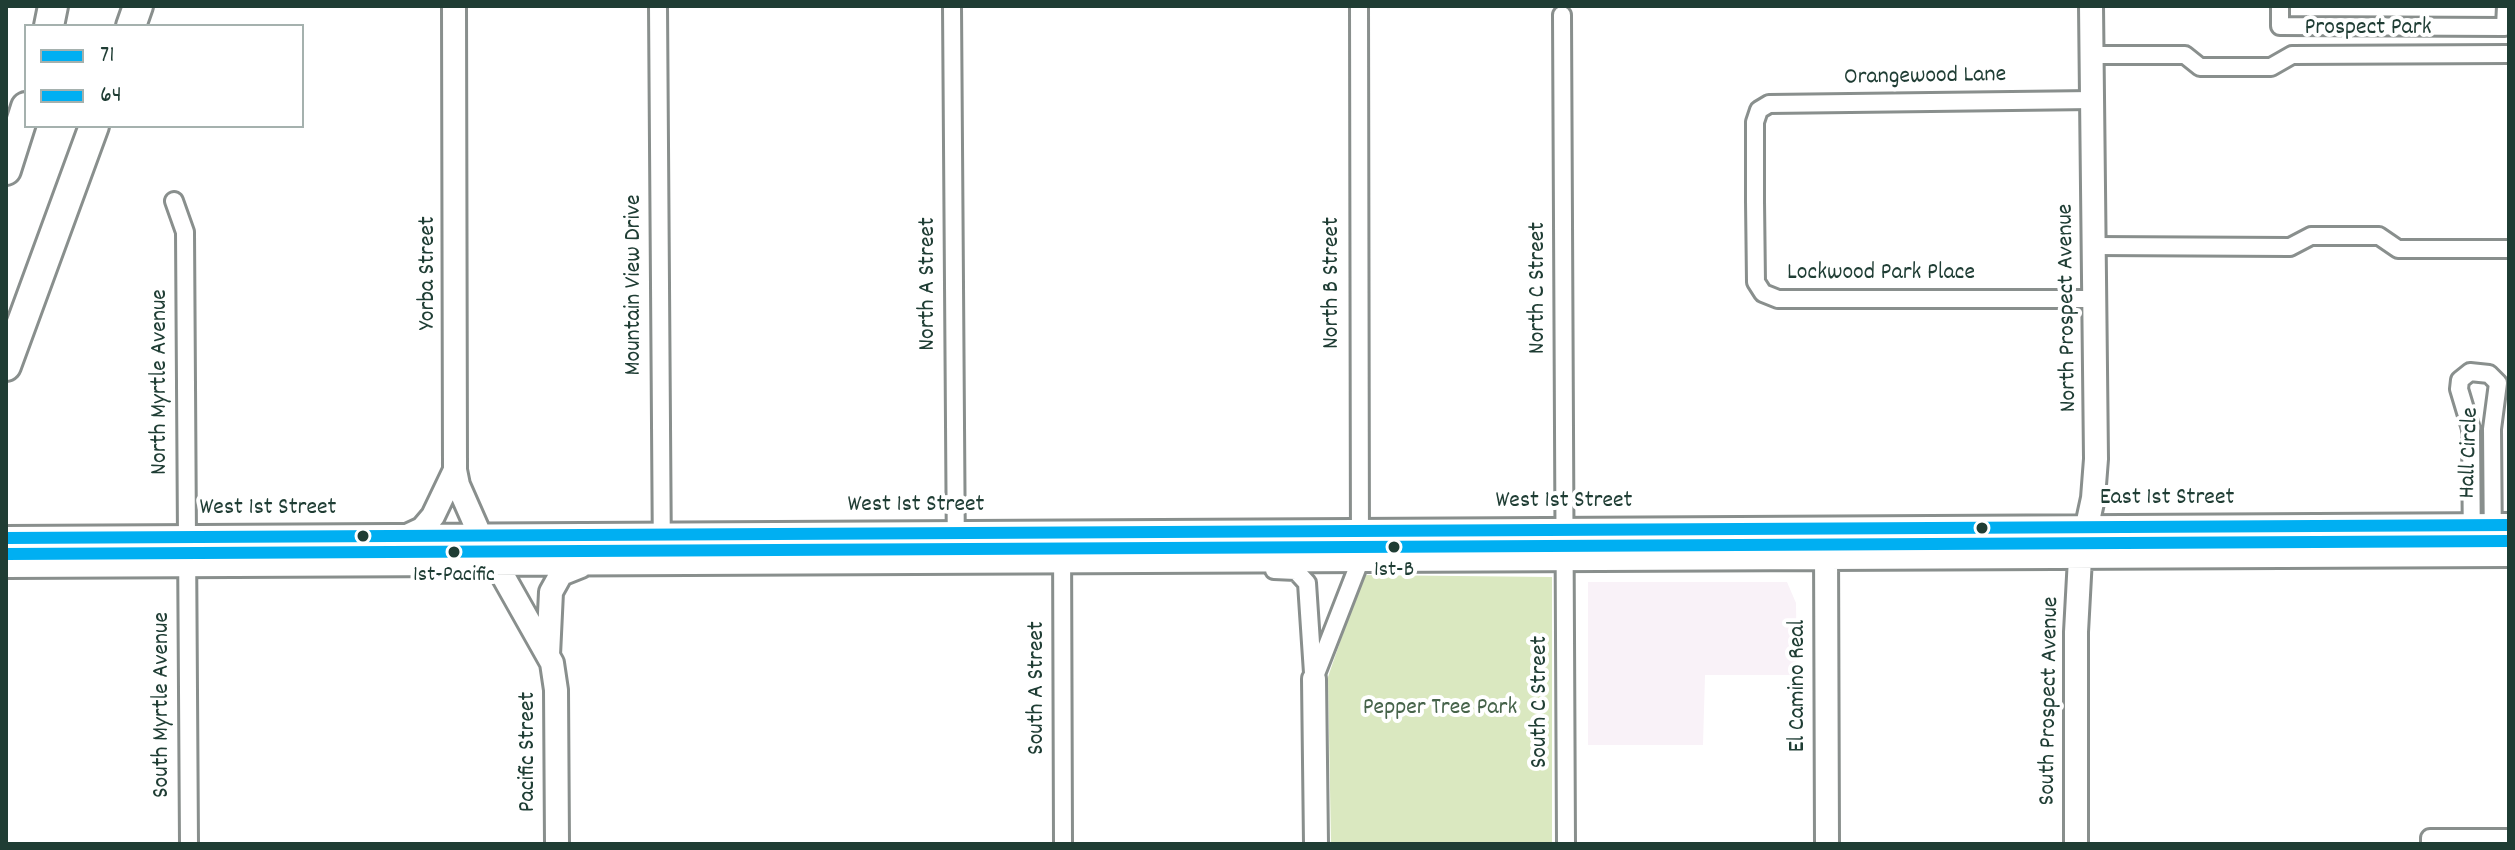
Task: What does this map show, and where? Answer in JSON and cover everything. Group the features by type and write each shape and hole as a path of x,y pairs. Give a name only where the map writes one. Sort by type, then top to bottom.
{"highway":[{"path":"6,170 23,118"},
{"path":"6,181 23,118"},
{"path":"6,366 93,128"}],"main road":[{"name":"Yorba Street","path":"454,6 455,470 458,485 480,535"},
{"name":"North Prospect Avenue","path":"2080,558 2093,498 2096,459 2091,6"},
{"path":"407,536 422,529 433,516 455,470"},
{"name":"East 1st Street","path":"1826,528 2491,525"},
{"name":"West 1st Street","path":"6,538 1826,528"},
{"name":"El Camino Real","path":"1826,528 1827,844"},
{"name":"Pacific Street","path":"480,535 552,663 556,685 557,844"},
{"path":"6,566 2491,555"},
{"name":"South Prospect Avenue","path":"2076,844 2075,645 2080,558"},
{"path":"548,656 549,610 554,584 561,574 590,564"},
{"path":"1314,679 1316,844"}],"street":[{"name":"Mountain View Drive","path":"658,6 662,563"},
{"name":"North A Street","path":"952,6 956,562"},
{"name":"North B Street","path":"1359,6 1360,561"},
{"path":"2280,6 2280,26 2505,27 2506,6"},
{"name":"North C Street","path":"1562,15 1565,560"},
{"name":"Prospect Park","path":"2092,55 2185,55 2200,67 2271,67 2292,55 2509,54"},
{"name":"Orangewood Lane","path":"1755,201 1755,122 1759,110 1769,104 2093,100"},
{"name":"North Myrtle Avenue","path":"174,201 185,232 187,565"},
{"name":"Lockwood Park Place","path":"1755,201 1756,282 1763,293 1778,299 2094,299"},
{"path":"2094,246 2290,247 2311,236 2379,236 2398,249 2509,249"},
{"name":"Hall Circle","path":"2491,525 2471,429 2459,389 2460,380 2470,372 2489,374 2498,383 2492,429 2491,555"},
{"name":"South A Street","path":"1062,532 1063,844"},
{"name":"South C Street","path":"1565,560 1566,844"},
{"path":"1218,561 1233,570 1296,571 1307,583 1314,679"},
{"path":"1314,679 1360,561"},
{"name":"South Myrtle Avenue","path":"187,565 189,844"},
{"path":"2430,841 2509,838"}],"shaded area":[{"path":"1588,582 1787,582 1796,603 1797,675 1705,675 1703,745 1588,745"}],"green space":[{"name":"Pepper Tree Park","path":"1363,575 1552,577 1552,844 1331,844 1328,677"}],"transit line":[{"name":"71","path":"6,538 2509,525"},
{"name":"64","path":"6,554 2509,541"}],"place":[{"name":"1st-B","path":"1394,547"},
{"name":"1st-Pacific","path":"454,552"}]}
